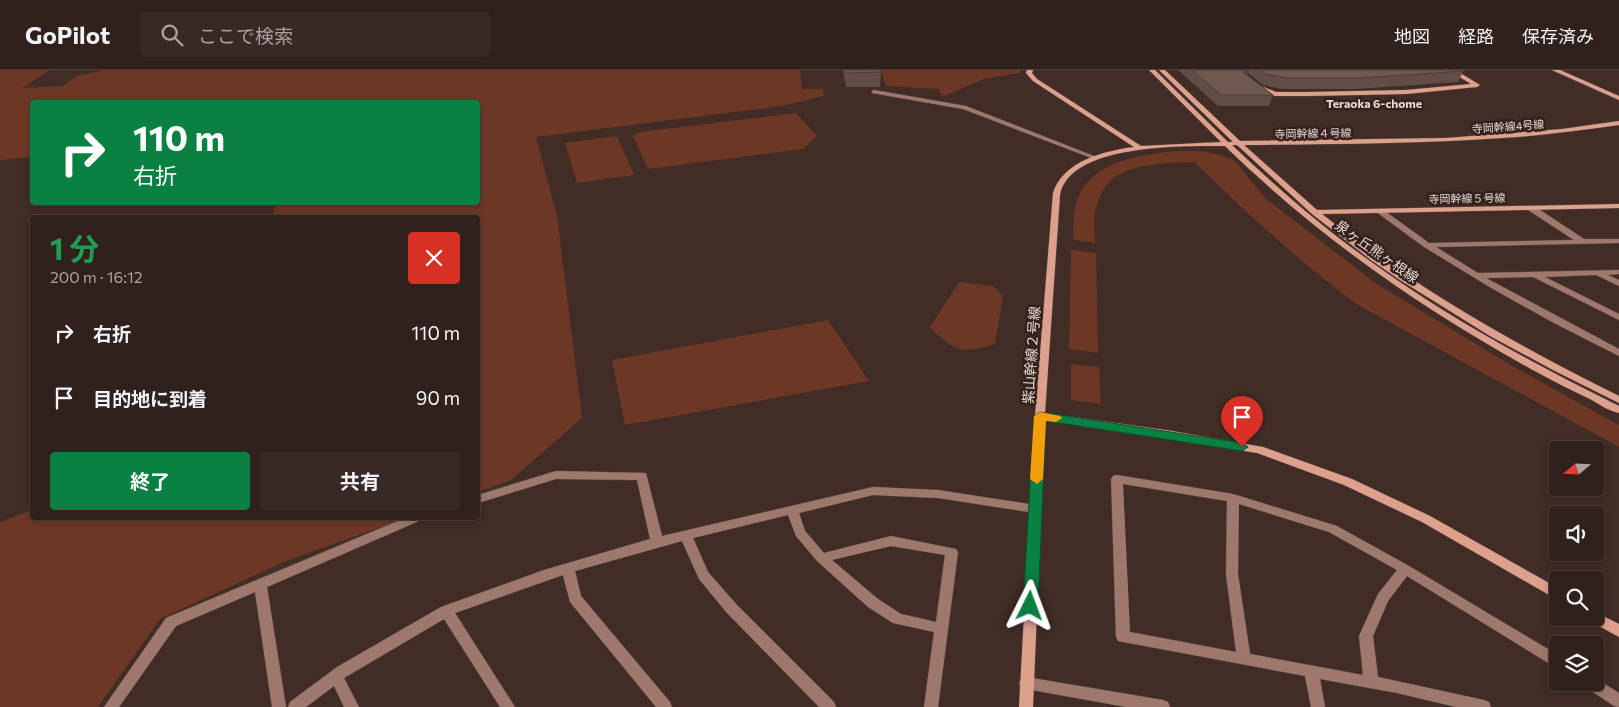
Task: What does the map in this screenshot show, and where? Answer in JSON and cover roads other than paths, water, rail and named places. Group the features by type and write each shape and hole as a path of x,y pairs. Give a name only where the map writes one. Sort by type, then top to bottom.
{"street":[{"path":"1030,70 1029,73 1035,80 1140,148"},
{"name":"泉ヶ丘熊ヶ根線","path":"1152,70 1304,214 1361,259 1445,315 1505,350 1619,410"},
{"name":"泉ヶ丘熊ヶ根線","path":"1162,70 1315,212 1374,259 1445,304 1529,353 1619,400"},
{"path":"1253,82 1268,93 1283,95 1406,92 1477,85 1451,70"},
{"path":"1555,70 1619,98"},
{"path":"874,92 964,107 1096,158"},
{"name":"寺岡幹線4号線","path":"1398,142 1539,135 1619,123"},
{"name":"寺岡幹線４号線","path":"1229,144 1398,142"},
{"name":"紫山幹線２号線","path":"1026,707 1040,416 1056,192 1063,179 1074,170 1096,158 1140,148 1229,144"},
{"name":"寺岡幹線５号線","path":"1315,212 1619,206"},
{"path":"1531,208 1581,242"},
{"path":"1379,211 1427,245 1476,276 1619,353"},
{"path":"1427,245 1619,240"},
{"path":"1476,276 1619,272"},
{"path":"1597,273 1619,283"},
{"path":"1536,275 1619,316"},
{"path":"1040,416 1259,450 1348,482 1426,519 1549,590"},
{"path":"480,498 556,475 642,476 657,542"},
{"path":"1484,707 1371,682 1122,637 1117,479 1233,498 1333,529 1405,569 1549,657"},
{"path":"295,707 336,676 446,610 568,568 657,542 873,491 938,494 1035,509"},
{"path":"1233,498 1232,574 1244,659"},
{"path":"792,510 800,533 821,558 873,603 898,619 940,628"},
{"path":"111,707 171,622 411,520"},
{"path":"686,535 703,576 732,609 829,707"},
{"path":"821,558 891,541 952,552 940,628 931,707"},
{"path":"568,568 575,598 665,707"},
{"path":"1371,682 1366,636 1383,598 1405,569"},
{"path":"260,583 279,707"},
{"path":"446,610 508,707"},
{"path":"1604,622 1619,630"},
{"path":"1311,671 1318,707"},
{"path":"336,676 352,707"},
{"path":"1026,683 1163,707"},
{"path":"1603,691 1619,701"}],"district":[{"name":"Teraoka 6-chome","path":"1374,103"}]}
